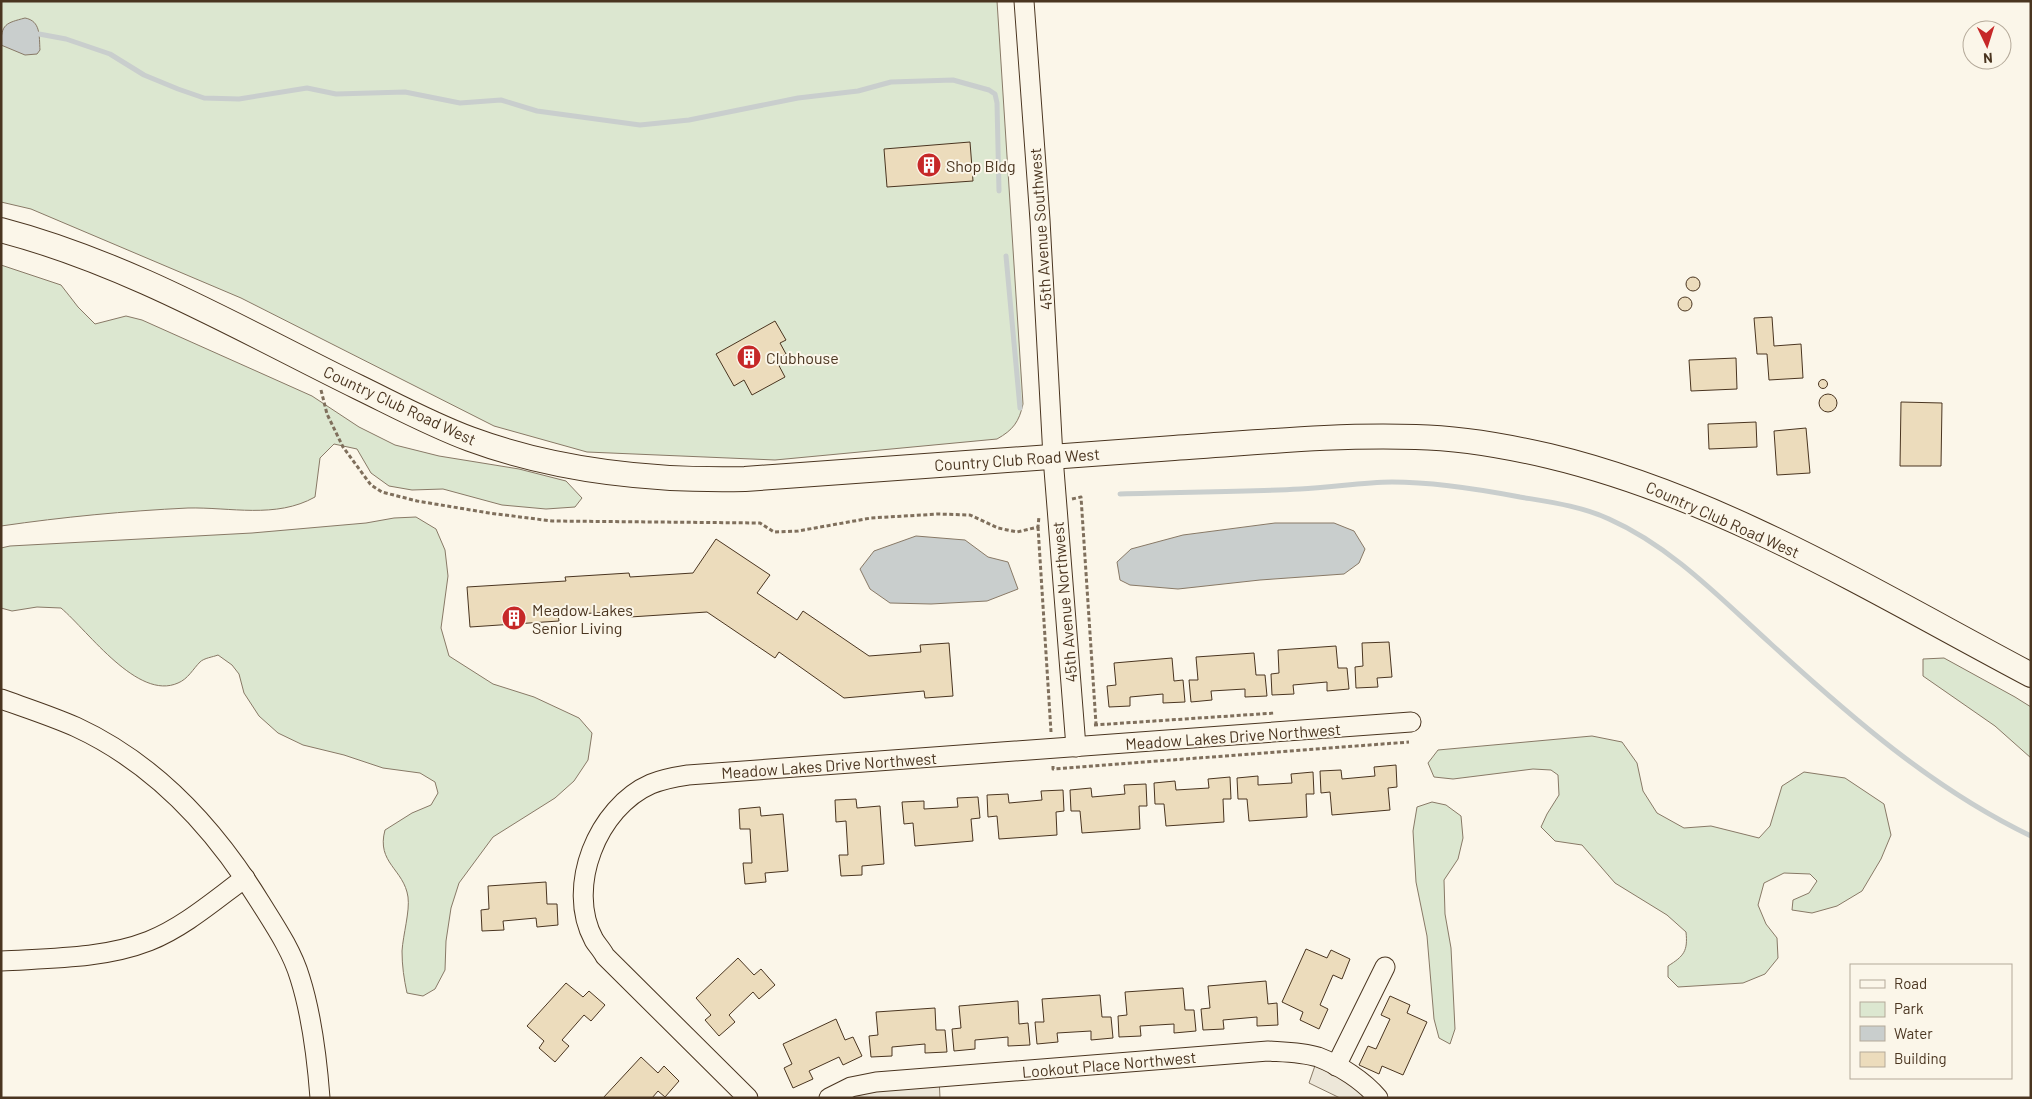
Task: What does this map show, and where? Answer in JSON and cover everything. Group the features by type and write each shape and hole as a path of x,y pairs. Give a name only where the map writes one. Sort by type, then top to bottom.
{"main road":[{"name":"Country Club Road West","path":"1,230 32,238 132,275 414,414 470,439 530,457 582,468 643,476 708,480 745,479 1285,441 1419,436 1483,444 1548,456 1613,473 1678,495 1756,530 2031,675"}],"street":[{"name":"45th Avenue Southwest","path":"1024,1 1040,220 1053,456"},
{"name":"45th Avenue Northwest","path":"1053,456 1076,747"},
{"path":"1,699 77,728 118,752 156,778 211,833 245,878 287,946 300,977 309,1011 320,1098"},
{"name":"Meadow Lakes Drive Northwest","path":"748,1098 605,956 594,939 588,920 584,900 584,878 588,858 596,840 619,807 632,795 650,784 664,779 688,775 1411,722"},
{"path":"1,961 96,954 125,949 150,940 193,916 245,878"},
{"path":"1336,1066 1385,967"},
{"name":"Lookout Place Northwest","path":"829,1098 851,1087 876,1082 1268,1051 1298,1053 1318,1057 1356,1078 1378,1098"}],"path":[{"path":"319,367 323,401 327,414 343,447 359,472 371,485 382,492 417,501 552,521 760,523 774,532 798,531 871,518 938,514 970,515 998,528 1017,532 1038,527"},
{"path":"1051,728 1038,527 1040,504 1081,497 1096,724 1275,713"},
{"path":"1053,769 1408,742"}],"green space":[{"path":"1,1 997,1 1023,404 1019,416 1015,425 997,439 775,460 587,452 494,426 241,298 31,209 1,202"},
{"path":"1,265 61,285 78,307 95,324 126,316 142,320 312,396 359,427 395,445 439,456 519,469 566,481 582,498 575,507 546,509 502,505 443,489 412,490 389,486 371,473 357,449 334,444 320,458 315,497 285,508 269,510 164,509 1,526"},
{"path":"416,517 436,529 445,550 448,576 441,628 449,656 493,684 534,697 579,718 592,733 588,760 574,781 555,798 493,837 459,883 451,908 446,941 445,970 435,989 423,996 407,993 402,951 408,897 401,879 387,858 383,841 385,830 412,813 431,805 438,793 435,782 420,773 383,768 344,755 303,745 278,733 259,716 244,693 239,674 232,665 218,655 202,661 182,681 163,686 147,682 131,674 100,647 61,608 37,607 12,611 1,608 1,548 10,546 252,533"},
{"path":"1944,658 2031,707 2031,758 1995,726 1923,676 1923,659"},
{"path":"1592,736 1622,742 1637,763 1643,791 1657,813 1684,828 1711,826 1759,838 1770,826 1782,786 1804,772 1845,778 1884,804 1891,835 1881,859 1862,891 1837,906 1812,913 1792,910 1793,900 1809,893 1817,881 1810,874 1784,873 1764,883 1758,905 1766,924 1777,938 1778,958 1765,974 1743,983 1678,987 1668,977 1668,966 1684,952 1686,932 1667,915 1615,883 1582,845 1555,841 1541,827 1559,795 1558,775 1551,770 1533,769 1453,779 1434,777 1428,763 1438,750"},
{"path":"1432,802 1446,805 1461,816 1463,838 1458,859 1444,880 1445,914 1451,948 1455,1029 1450,1044 1439,1038 1434,1019 1427,936 1416,882 1413,831 1417,807"}],"shaded area":[{"path":"1318,1057 1378,1098 1340,1098 1309,1083"},
{"path":"939,1077 940,1098 840,1098"}],"water":[{"path":"25,18 34,22 37,26 40,50 37,54 25,55 1,45 2,33 6,26 13,21"},
{"path":"1275,523 1334,523 1354,531 1365,549 1359,563 1344,574 1260,580 1178,589 1130,585 1120,580 1117,562 1131,549 1183,535"},
{"path":"916,536 965,540 988,557 1008,562 1018,589 987,601 931,604 890,603 870,589 860,569 874,551"}],"building":[{"name":"Shop Bldg","path":"970,142 973,181 887,187 884,149"},
{"path":"1690,277 1696,277 1700,284 1696,291 1690,291 1686,287 1686,281"},
{"path":"1685,297 1690,299 1692,304 1690,309 1685,311 1680,309 1678,304 1680,299"},
{"path":"1772,317 1774,346 1801,344 1803,378 1769,380 1767,354 1757,354 1754,318"},
{"name":"Clubhouse","path":"775,321 786,340 780,343 786,354 776,360 785,377 752,395 744,380 734,386 716,354"},
{"path":"1736,358 1737,389 1691,391 1689,360"},
{"path":"1823,380 1827,384 1823,388 1819,384"},
{"path":"1824,394 1832,394 1837,399 1835,410 1824,412 1819,407 1819,399"},
{"path":"1901,402 1942,403 1941,466 1900,466"},
{"path":"1756,422 1757,447 1709,449 1708,424"},
{"path":"1806,428 1810,473 1777,475 1774,431"},
{"name":"Meadow Lakes Senior Living","path":"716,539 770,575 757,593 797,620 803,611 869,656 921,652 920,645 949,643 953,696 925,698 924,691 844,698 779,652 775,658 707,612 630,617 630,611 558,615 559,621 470,627 467,587 566,581 565,577 629,573 630,577 693,573"},
{"path":"1389,642 1392,677 1377,678 1378,687 1356,688 1355,667 1363,666 1362,643"},
{"path":"1336,646 1338,668 1347,668 1349,689 1327,691 1327,682 1293,685 1294,694 1272,695 1271,674 1279,673 1278,650"},
{"path":"1254,653 1256,675 1265,675 1267,696 1245,697 1245,689 1211,691 1212,700 1191,702 1189,680 1198,680 1196,657"},
{"path":"1172,658 1174,681 1183,680 1185,702 1163,703 1163,694 1130,697 1130,706 1109,707 1107,686 1116,685 1114,663"},
{"path":"1396,765 1397,787 1388,788 1390,810 1332,815 1330,792 1321,793 1320,771 1341,770 1342,779 1375,776 1374,767"},
{"path":"1313,772 1314,794 1306,794 1307,817 1249,821 1247,799 1238,799 1237,778 1258,776 1258,785 1292,783 1291,774"},
{"path":"1230,777 1231,799 1223,799 1224,822 1166,826 1164,804 1155,804 1154,783 1175,781 1176,790 1209,788 1208,779"},
{"path":"1146,784 1147,806 1139,806 1140,829 1082,833 1080,811 1071,811 1070,790 1091,788 1092,797 1125,794 1124,785"},
{"path":"1063,790 1064,811 1056,812 1057,835 999,839 997,816 988,817 987,795 1008,794 1009,803 1042,800 1041,791"},
{"path":"978,797 980,818 971,819 973,841 915,846 913,823 904,824 902,802 924,801 924,809 958,807 957,798"},
{"path":"856,799 857,808 880,806 884,864 862,866 862,875 841,876 839,855 848,855 846,821 836,822 835,800"},
{"path":"760,807 761,816 783,814 788,871 765,873 766,882 745,884 743,863 752,863 750,829 740,829 739,809"},
{"path":"546,882 547,904 557,904 558,925 537,927 536,918 503,921 504,930 482,931 481,910 489,909 488,886"},
{"path":"1306,949 1327,958 1331,950 1350,959 1342,979 1333,975 1320,1005 1328,1009 1319,1029 1300,1020 1303,1012 1282,1002"},
{"path":"738,958 754,975 761,969 775,985 759,999 753,992 729,1015 735,1022 719,1036 705,1020 711,1015 696,998"},
{"path":"1266,981 1268,1004 1277,1003 1278,1025 1257,1026 1257,1017 1223,1020 1224,1029 1203,1030 1201,1009 1210,1008 1208,986"},
{"path":"566,983 583,997 589,991 605,1005 591,1021 584,1015 562,1040 569,1046 555,1062 539,1048 544,1041 527,1026"},
{"path":"1183,988 1185,1010 1194,1010 1196,1031 1174,1033 1174,1024 1140,1026 1141,1036 1119,1037 1118,1016 1127,1015 1125,992"},
{"path":"1100,995 1102,1017 1111,1017 1113,1038 1091,1040 1091,1031 1057,1033 1058,1042 1037,1044 1035,1022 1044,1022 1042,999"},
{"path":"1390,996 1410,1005 1407,1013 1427,1022 1403,1075 1382,1066 1379,1074 1359,1065 1368,1046 1376,1049 1390,1019 1381,1015"},
{"path":"1018,1001 1019,1024 1028,1023 1030,1045 1008,1046 1008,1037 975,1040 975,1049 954,1051 952,1029 961,1028 959,1006"},
{"path":"935,1008 936,1030 945,1030 947,1052 925,1053 925,1044 892,1047 892,1056 871,1057 869,1036 878,1035 876,1012"},
{"path":"836,1019 845,1040 853,1037 862,1056 843,1065 839,1057 809,1071 813,1079 793,1088 784,1068 792,1064 783,1044"},
{"path":"641,1057 658,1073 664,1066 679,1081 665,1097 658,1091 652,1098 603,1098"}],"waterway":[{"path":"39,34 66,39 110,54 144,75 204,98 239,99 307,88 336,94 405,92 460,103 501,100 537,111 640,125 689,120 798,98 858,91 891,82 953,80 989,90 995,94 997,103 999,191"},
{"path":"1006,256 1020,408"},
{"path":"1120,494 1278,490 1380,482 1408,482 1488,491 1588,511 1632,531 1675,559 1801,671 1894,750 1960,796 2031,836"}],"place":[{"name":"Shop Bldg","path":"929,165"},
{"name":"Clubhouse","path":"749,357"},
{"name":"Meadow Lakes Senior Living","path":"514,618"}]}
